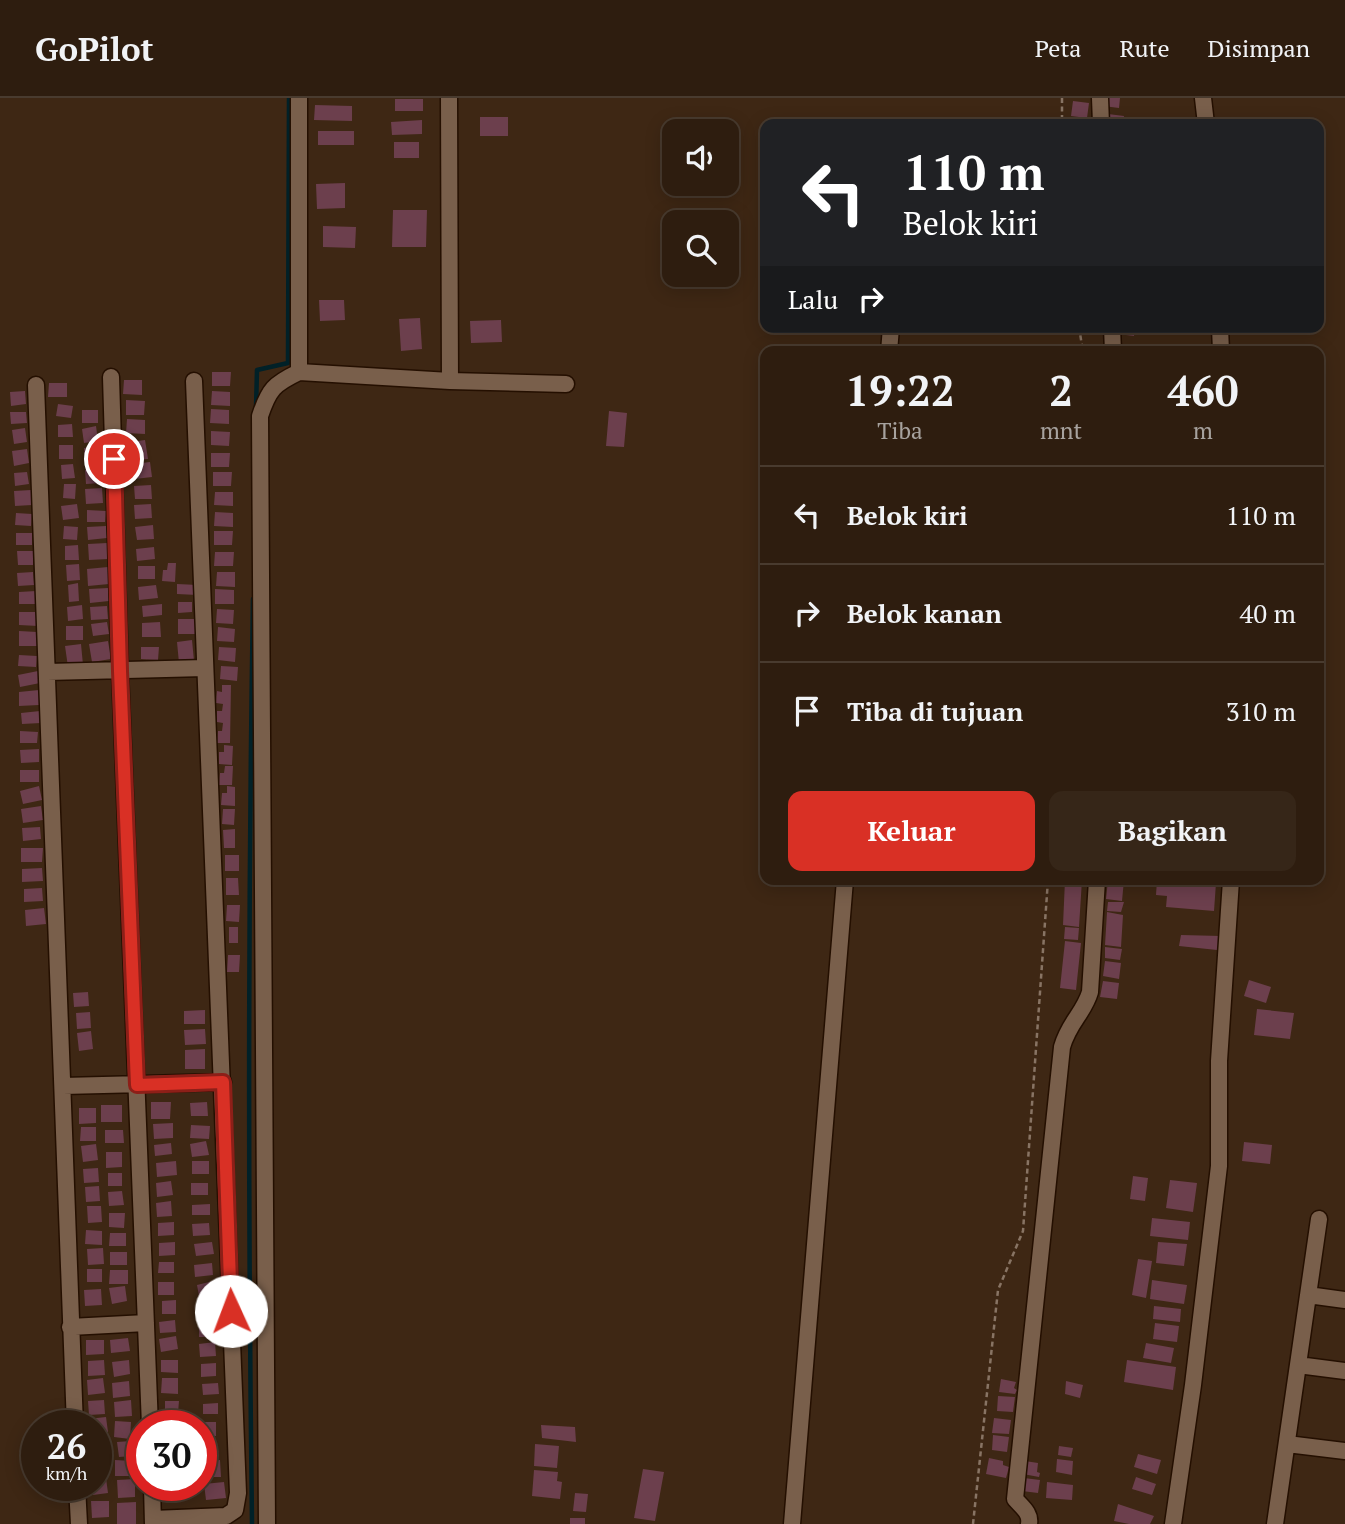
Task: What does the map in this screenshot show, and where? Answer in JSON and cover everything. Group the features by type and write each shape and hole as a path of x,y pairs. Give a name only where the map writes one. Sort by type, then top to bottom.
{"street":[{"path":"299,98 299,372"},
{"path":"449,98 450,381"},
{"path":"1100,98 1101,119"},
{"path":"1203,98 1205,119"},
{"path":"267,1524 260,416 270,390 278,382 299,372 450,381 566,384"},
{"path":"111,377 149,1410"},
{"path":"152,1501 153,1521 226,1516 235,1510 238,1493 194,381"},
{"path":"36,385 74,1410"},
{"path":"47,672 205,668"},
{"path":"792,1524 845,885"},
{"path":"1029,1524 1030,1517 1015,1499 1062,1047 1066,1032 1087,1002 1090,992 1097,885"},
{"path":"1173,1524 1193,1385 1219,1166 1219,1061 1231,885"},
{"path":"63,1086 223,1082"},
{"path":"1281,1523 1287,1444 1319,1219"},
{"path":"1308,1295 1345,1300"},
{"path":"70,1327 146,1323"},
{"path":"1298,1365 1345,1371"},
{"path":"1287,1444 1345,1451"},
{"path":"78,1501 79,1524"}],"path":[{"path":"1062,98 1062,119"},
{"path":"973,1524 998,1290 1023,1231 1048,885"}],"building":[{"path":"1104,98 1120,98 1119,108 1103,106"},
{"path":"395,99 423,99 423,111 395,111"},
{"path":"1073,101 1089,103 1087,118 1071,116"},
{"path":"315,105 352,106 352,121 314,120"},
{"path":"1108,114 1124,116 1124,119 1108,119"},
{"path":"480,117 508,117 508,136 480,136"},
{"path":"422,120 422,134 392,135 391,122"},
{"path":"318,131 354,131 354,145 318,145"},
{"path":"394,142 419,142 419,158 394,158"},
{"path":"345,183 345,208 317,209 316,184"},
{"path":"393,210 427,210 426,247 392,247"},
{"path":"323,226 356,227 355,248 323,247"},
{"path":"319,300 344,300 345,320 320,321"},
{"path":"420,318 422,349 401,351 399,319"},
{"path":"501,320 502,342 471,343 470,321"},
{"path":"1118,333 1134,333 1134,336"},
{"path":"212,372 231,372 230,386 212,386"},
{"path":"124,380 142,380 142,395 123,394"},
{"path":"49,383 67,383 67,397 48,397"},
{"path":"25,391 26,404 11,406 10,392"},
{"path":"212,391 230,392 230,406 211,405"},
{"path":"126,400 145,401 144,415 126,415"},
{"path":"58,404 73,406 71,418 56,416"},
{"path":"211,409 229,410 229,424 210,423"},
{"path":"82,410 98,410 98,423 82,423"},
{"path":"609,411 627,413 624,447 606,446"},
{"path":"10,412 26,412 27,423 11,424"},
{"path":"127,419 145,420 145,434 126,433"},
{"path":"72,424 73,437 58,437 58,425"},
{"path":"96,426 98,441 84,443 82,429"},
{"path":"25,428 27,442 14,444 12,430"},
{"path":"211,431 230,432 229,446 211,445"},
{"path":"145,440 148,459 134,460 131,442"},
{"path":"59,445 73,445 73,459 59,459"},
{"path":"99,447 100,463 85,463 84,448"},
{"path":"27,449 29,463 14,466 12,451"},
{"path":"211,453 230,453 229,467 211,467"},
{"path":"150,462 152,477 135,479 133,464"},
{"path":"73,464 75,478 62,479 61,465"},
{"path":"100,469 101,483 86,484 85,470"},
{"path":"27,472 29,484 15,486 14,473"},
{"path":"213,472 232,472 231,486 213,486"},
{"path":"64,484 76,484 75,499 63,498"},
{"path":"151,485 152,499 135,499 134,486"},
{"path":"102,488 103,503 86,504 85,489"},
{"path":"31,490 32,505 15,506 14,491"},
{"path":"215,492 233,492 233,506 214,505"},
{"path":"77,504 79,518 63,520 61,506"},
{"path":"151,504 152,518 135,519 134,505"},
{"path":"87,510 106,511 105,522 87,522"},
{"path":"215,512 233,513 233,527 214,526"},
{"path":"16,513 32,514 31,526 15,525"},
{"path":"153,525 154,539 137,540 135,527"},
{"path":"64,526 78,527 77,540 63,539"},
{"path":"106,526 107,538 88,540 87,527"},
{"path":"214,531 233,531 232,545 214,545"},
{"path":"16,533 32,533 32,545 16,545"},
{"path":"107,543 108,559 89,560 88,544"},
{"path":"78,545 79,560 65,560 65,546"},
{"path":"154,547 155,559 137,561 136,549"},
{"path":"17,551 33,551 33,565 18,565"},
{"path":"215,552 234,552 233,566 214,566"},
{"path":"168,563 176,563 175,582 162,581 163,570 167,570"},
{"path":"79,564 80,580 67,581 66,565"},
{"path":"138,566 155,566 155,579 138,579"},
{"path":"108,567 109,584 88,586 87,569"},
{"path":"33,572 34,585 18,586 17,573"},
{"path":"217,572 235,572 235,587 216,586"},
{"path":"78,583 79,601 69,602 68,585"},
{"path":"177,584 198,585 197,595 177,594"},
{"path":"156,585 158,598 139,600 138,587"},
{"path":"108,588 109,601 90,603 89,589"},
{"path":"215,589 234,590 234,604 215,604"},
{"path":"36,591 36,604 19,604 19,592"},
{"path":"178,602 192,602 192,612 178,613"},
{"path":"162,604 162,615 143,617 142,606"},
{"path":"82,605 83,619 68,621 67,607"},
{"path":"107,606 108,619 91,620 90,607"},
{"path":"217,609 234,610 233,624 216,623"},
{"path":"19,612 38,612 38,626 19,625"},
{"path":"178,619 195,619 195,634 178,634"},
{"path":"107,622 109,634 93,636 91,624"},
{"path":"160,622 161,637 142,637 142,623"},
{"path":"66,626 83,626 83,640 66,640"},
{"path":"218,627 235,629 234,642 217,641"},
{"path":"19,631 37,632 37,646 19,646"},
{"path":"192,640 194,661 179,663 177,642"},
{"path":"108,641 111,659 92,662 89,644"},
{"path":"81,644 83,665 68,667 65,646"},
{"path":"141,647 159,647 158,660 141,659"},
{"path":"219,647 236,648 235,662 218,660"},
{"path":"19,655 37,656 36,667 18,666"},
{"path":"221,666 238,667 237,681 220,679"},
{"path":"38,671 40,683 20,687 18,675"},
{"path":"222,685 231,685 230,743 217,743 218,731 222,731 223,723 217,722 217,711 222,711 223,704 216,703 217,691 222,692"},
{"path":"39,690 39,705 19,706 19,692"},
{"path":"40,711 41,723 22,724 21,713"},
{"path":"20,731 38,732 37,743 20,743"},
{"path":"224,745 233,746 232,765 219,764 219,752 224,752"},
{"path":"39,749 39,762 21,763 20,750"},
{"path":"225,766 233,766 232,785 219,785 220,773 224,773"},
{"path":"20,770 39,770 39,782 20,782"},
{"path":"39,786 42,800 23,804 20,791"},
{"path":"227,786 235,787 235,806 221,805 222,793 227,793"},
{"path":"41,806 43,820 23,823 21,809"},
{"path":"223,809 235,809 234,825 222,824"},
{"path":"40,827 41,839 23,841 22,828"},
{"path":"235,829 235,848 224,848 223,830"},
{"path":"21,848 43,848 42,862 21,862"},
{"path":"225,855 239,855 239,871 225,871"},
{"path":"42,868 43,881 22,882 22,869"},
{"path":"226,878 238,878 239,895 226,895"},
{"path":"1065,885 1082,885 1079,927 1063,925"},
{"path":"1107,885 1124,885 1122,901 1106,899"},
{"path":"1157,885 1216,885 1214,911 1166,907 1167,896 1156,895"},
{"path":"42,888 43,901 24,902 24,889"},
{"path":"1108,902 1124,902 1121,912 1107,911"},
{"path":"227,905 240,905 239,922 226,921"},
{"path":"44,908 46,924 26,926 25,910"},
{"path":"1107,912 1123,915 1121,947 1105,945"},
{"path":"229,927 238,927 238,943 229,943"},
{"path":"1065,927 1079,928 1078,940 1064,939"},
{"path":"1181,935 1221,936 1217,950 1179,946"},
{"path":"1065,941 1081,943 1076,990 1060,988"},
{"path":"1105,947 1122,949 1120,960 1105,958"},
{"path":"228,955 240,955 239,972 227,972"},
{"path":"1105,961 1121,963 1119,979 1103,976"},
{"path":"1249,980 1271,987 1266,1003 1244,996"},
{"path":"1103,981 1119,983 1117,999 1100,997"},
{"path":"88,992 89,1006 74,1007 73,993"},
{"path":"1257,1009 1294,1013 1290,1039 1254,1035"},
{"path":"205,1010 205,1024 184,1024 184,1011"},
{"path":"90,1012 91,1028 77,1029 76,1013"},
{"path":"205,1029 206,1044 185,1045 184,1030"},
{"path":"91,1031 93,1049 79,1051 77,1033"},
{"path":"205,1049 205,1069 185,1069 185,1050"},
{"path":"151,1102 171,1102 170,1119 151,1119"},
{"path":"207,1102 208,1116 191,1116 190,1103"},
{"path":"101,1105 122,1105 122,1122 101,1122"},
{"path":"79,1108 96,1108 96,1123 79,1124"},
{"path":"173,1123 173,1138 154,1139 153,1124"},
{"path":"191,1125 210,1126 209,1139 190,1138"},
{"path":"81,1127 96,1127 96,1141 80,1141"},
{"path":"105,1130 123,1130 124,1143 105,1143"},
{"path":"206,1141 209,1155 192,1157 190,1144"},
{"path":"1244,1142 1272,1145 1270,1164 1242,1161"},
{"path":"171,1143 172,1154 155,1156 154,1145"},
{"path":"96,1144 98,1160 83,1162 81,1146"},
{"path":"106,1152 122,1152 122,1167 106,1168"},
{"path":"176,1161 177,1175 157,1177 156,1163"},
{"path":"192,1161 209,1161 209,1174 192,1174"},
{"path":"98,1168 99,1182 84,1183 83,1169"},
{"path":"108,1173 122,1173 122,1186 108,1186"},
{"path":"1133,1176 1148,1178 1145,1201 1130,1199"},
{"path":"1170,1180 1197,1183 1193,1212 1166,1208"},
{"path":"171,1181 173,1195 157,1197 156,1183"},
{"path":"191,1183 208,1183 208,1195 191,1195"},
{"path":"99,1186 100,1201 86,1202 85,1187"},
{"path":"122,1191 124,1205 109,1206 108,1192"},
{"path":"171,1201 172,1216 157,1217 156,1203"},
{"path":"210,1204 210,1215 192,1215 192,1205"},
{"path":"87,1206 101,1206 102,1222 88,1223"},
{"path":"109,1213 125,1213 124,1228 109,1227"},
{"path":"1152,1218 1190,1222 1188,1240 1150,1236"},
{"path":"174,1222 174,1235 158,1236 158,1223"},
{"path":"209,1223 210,1235 193,1236 192,1224"},
{"path":"86,1230 102,1231 102,1245 85,1244"},
{"path":"110,1233 126,1233 126,1246 109,1246"},
{"path":"175,1242 175,1255 159,1256 159,1243"},
{"path":"212,1242 214,1254 196,1256 194,1244"},
{"path":"1158,1242 1187,1244 1184,1266 1156,1263"},
{"path":"103,1248 104,1264 88,1265 87,1249"},
{"path":"110,1252 127,1252 127,1265 110,1265"},
{"path":"1138,1259 1152,1261 1146,1298 1132,1295"},
{"path":"159,1262 174,1262 174,1273 158,1273"},
{"path":"212,1263 213,1275 195,1277 194,1265"},
{"path":"87,1269 102,1269 102,1282 87,1282"},
{"path":"110,1270 128,1270 128,1284 109,1284"},
{"path":"1152,1280 1187,1285 1184,1304 1150,1299"},
{"path":"213,1281 215,1293 199,1296 197,1285"},
{"path":"158,1282 174,1282 174,1295 158,1295"},
{"path":"125,1286 127,1301 112,1304 109,1288"},
{"path":"101,1289 102,1305 85,1306 84,1290"},
{"path":"176,1300 176,1314 162,1314 162,1301"},
{"path":"215,1303 216,1316 196,1317 196,1304"},
{"path":"1154,1306 1181,1309 1180,1322 1153,1319"},
{"path":"175,1320 176,1332 160,1333 159,1322"},
{"path":"1155,1323 1179,1326 1177,1342 1153,1339"},
{"path":"199,1324 215,1324 215,1337 199,1337"},
{"path":"176,1336 178,1349 161,1352 159,1339"},
{"path":"128,1338 130,1351 111,1353 110,1340"},
{"path":"86,1340 104,1340 104,1354 86,1355"},
{"path":"215,1342 216,1356 200,1357 199,1344"},
{"path":"1146,1343 1174,1348 1171,1363 1143,1358"},
{"path":"104,1360 105,1375 88,1376 88,1361"},
{"path":"129,1360 130,1374 114,1377 112,1362"},
{"path":"161,1360 178,1360 178,1373 161,1372"},
{"path":"1127,1360 1176,1367 1173,1390 1124,1382"},
{"path":"216,1363 216,1376 201,1377 201,1364"},
{"path":"103,1378 105,1393 88,1395 87,1380"},
{"path":"162,1378 178,1378 178,1394 161,1393"},
{"path":"1001,1379 1016,1382 1015,1394 999,1392"},
{"path":"129,1381 130,1396 113,1398 112,1383"},
{"path":"1066,1381 1083,1385 1080,1398 1065,1394"},
{"path":"218,1383 219,1394 203,1395 202,1384"},
{"path":"998,1396 1015,1397 1013,1412 997,1411"},
{"path":"104,1400 105,1410 89,1410 88,1401"},
{"path":"131,1400 132,1410 126,1410 126,1416 115,1417 114,1402"},
{"path":"165,1401 179,1401 178,1410 165,1410"},
{"path":"218,1403 218,1414 217,1410 203,1410 203,1404"},
{"path":"994,1418 1011,1420 1009,1434 992,1433"},
{"path":"115,1421 126,1422 126,1438 114,1437"},
{"path":"541,1425 575,1427 576,1442 542,1438"},
{"path":"993,1435 1009,1437 1007,1452 992,1450"},
{"path":"126,1441 126,1456 119,1457 117,1442"},
{"path":"535,1444 559,1446 557,1468 534,1466"},
{"path":"1059,1446 1073,1448 1071,1457 1058,1455"},
{"path":"1138,1454 1161,1460 1157,1474 1134,1467"},
{"path":"989,1458 1003,1461 1003,1465 1009,1467 1006,1478 986,1474"},
{"path":"1057,1459 1073,1461 1072,1475 1056,1472"},
{"path":"115,1460 126,1461 126,1476 115,1476"},
{"path":"217,1460 220,1460 221,1477 217,1477"},
{"path":"1025,1461 1038,1463 1039,1477 1023,1474"},
{"path":"643,1469 664,1472 655,1521 634,1518"},
{"path":"534,1470 558,1472 557,1481 562,1482 560,1499 532,1496"},
{"path":"1136,1477 1156,1484 1152,1495 1132,1489"},
{"path":"1024,1478 1040,1480 1038,1493 1022,1491"},
{"path":"117,1480 126,1480 126,1498 118,1498"},
{"path":"224,1482 226,1498 217,1499 217,1483"},
{"path":"1047,1482 1073,1485 1072,1500 1046,1498"},
{"path":"575,1493 588,1494 586,1512 573,1511"},
{"path":"91,1501 109,1501 109,1517 92,1518"},
{"path":"136,1502 136,1524 117,1524 117,1503"},
{"path":"1118,1504 1154,1516 1150,1524 1114,1521"},
{"path":"570,1518 585,1518 585,1524 570,1524"}],"waterway":[{"path":"256,408 257,370 288,363 289,98"},
{"path":"252,1524 249,1061 253,599"}],"route":[{"path":"114,459 137,1085 223,1082 231,1311"}]}
